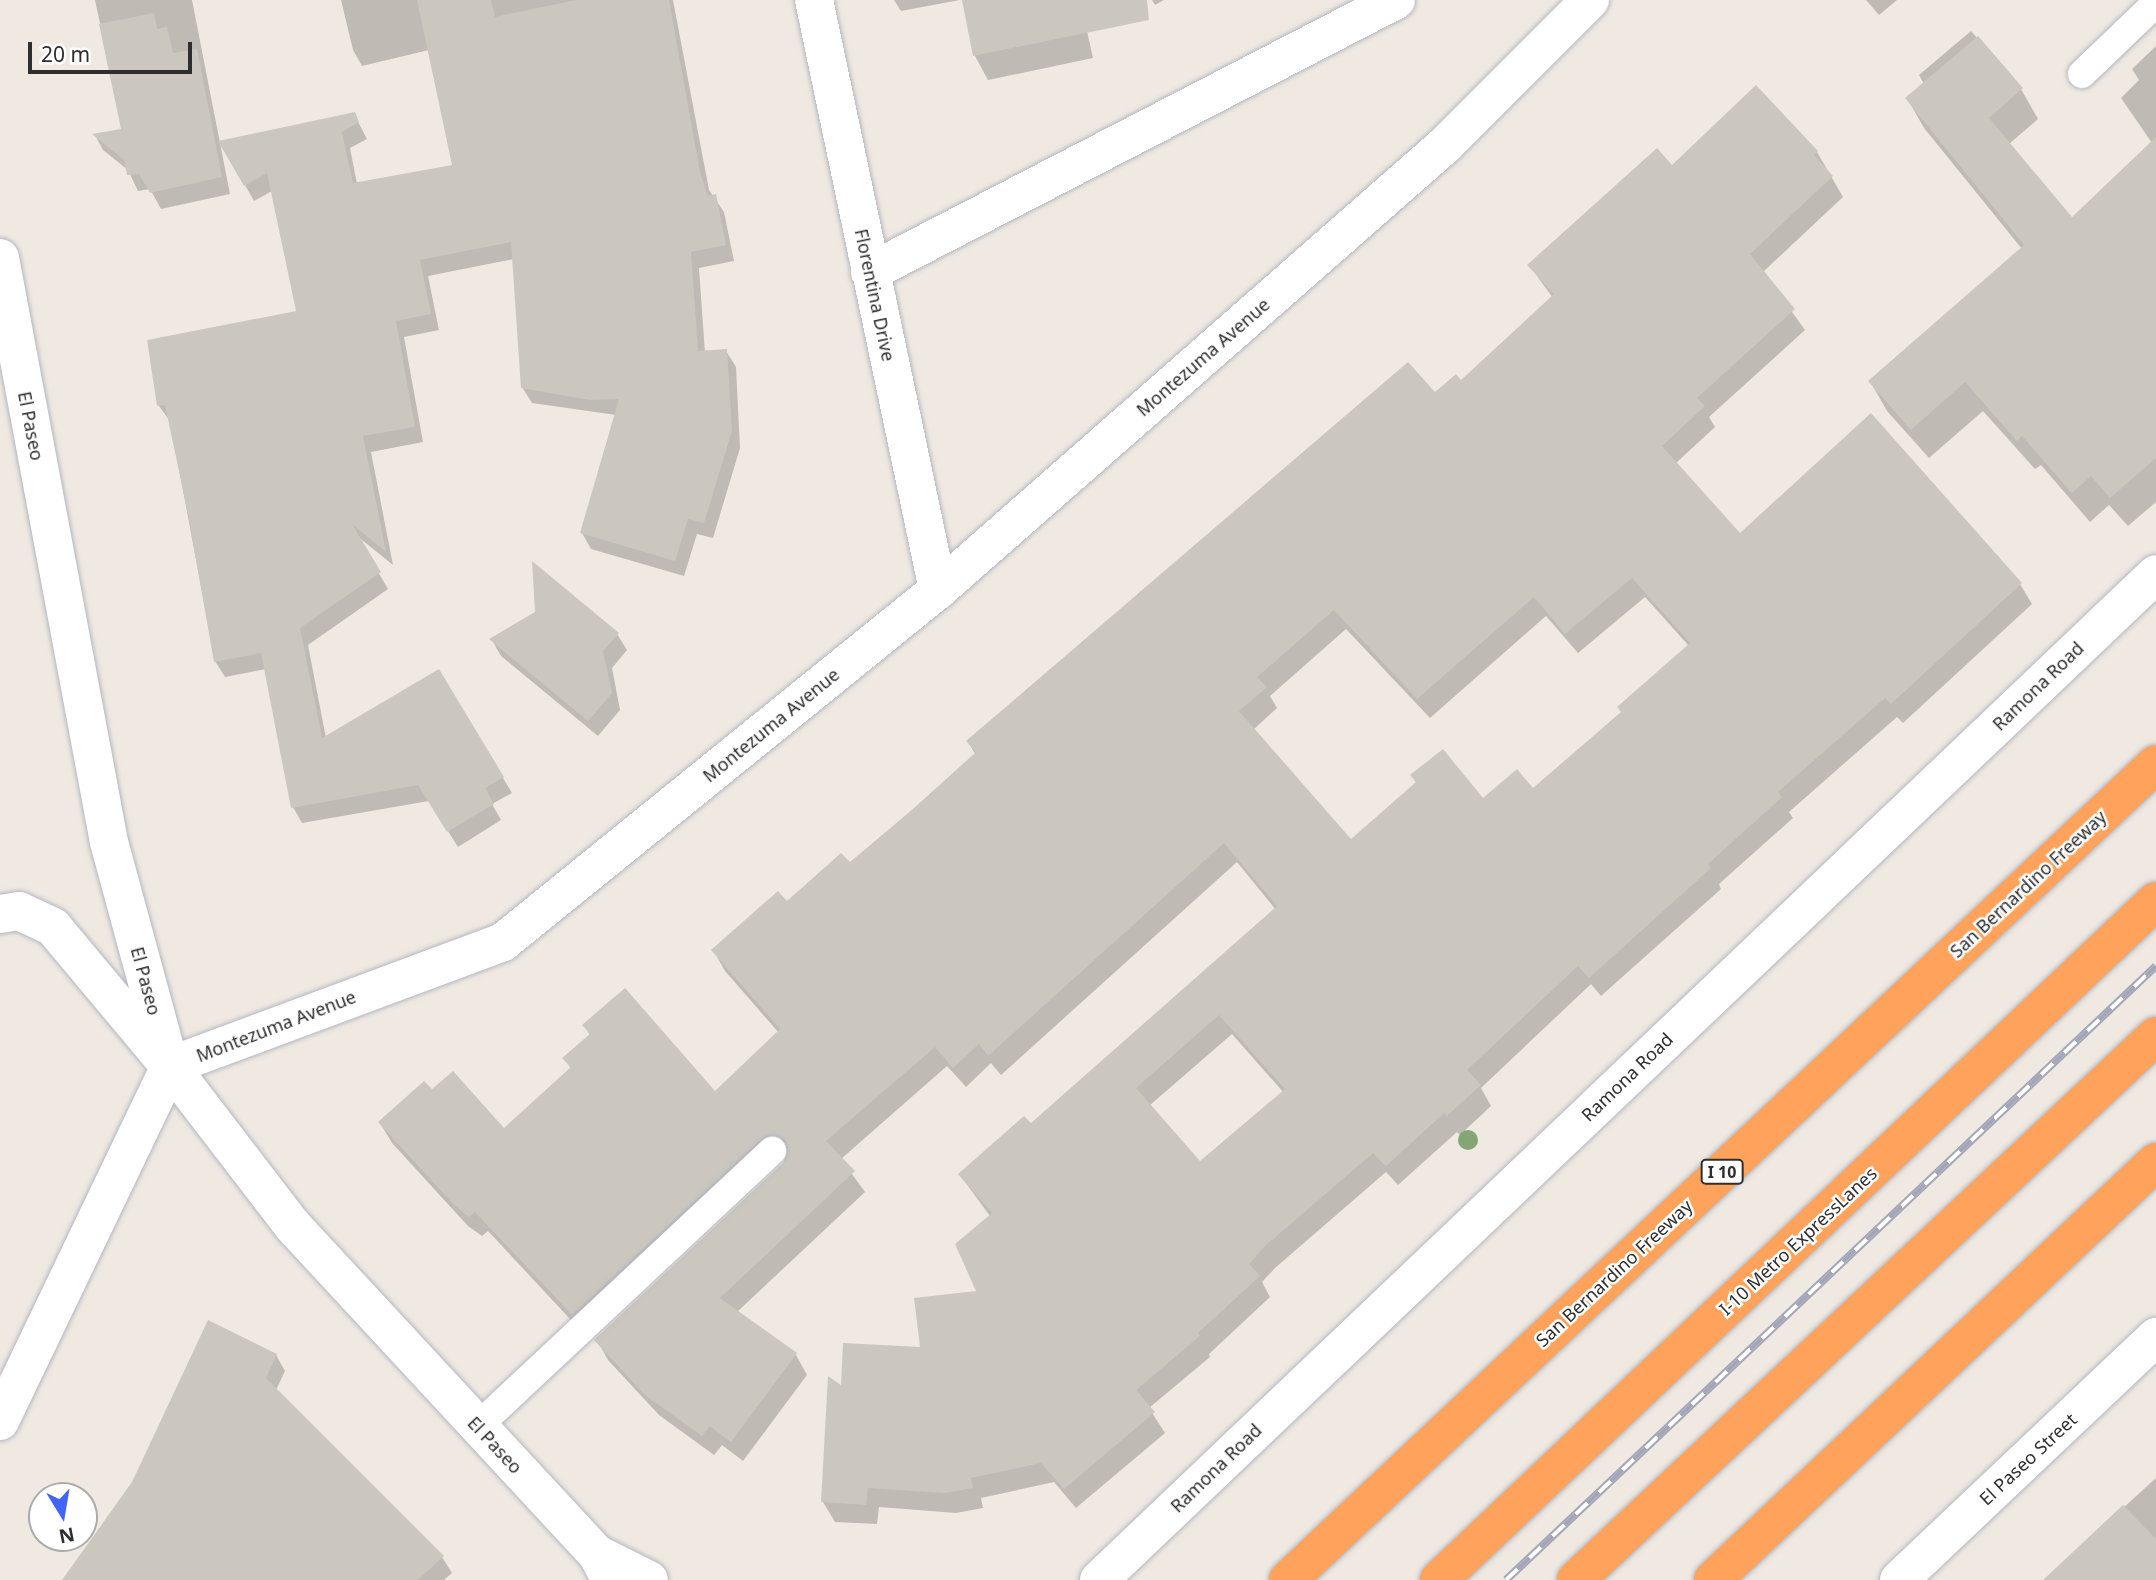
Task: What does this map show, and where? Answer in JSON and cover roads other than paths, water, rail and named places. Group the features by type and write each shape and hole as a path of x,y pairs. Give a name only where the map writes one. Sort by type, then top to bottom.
{"highway":[{"name":"San Bernardino Freeway","path":"1288,1580 2156,764"},
{"name":"I-10 Metro ExpressLanes","path":"1439,1580 2156,901"},
{"path":"1576,1580 2156,1036"},
{"path":"1713,1580 2156,1162"}],"street":[{"name":"Florentina Drive","path":"814,0 938,590"},
{"path":"870,272 1396,0"},
{"name":"Montezuma Avenue","path":"170,1066 503,942 938,590 1445,145 1590,0"},
{"name":"El Paseo","path":"0,258 109,842 170,1066 292,1225 604,1567 649,1580"},
{"name":"Ramona Road","path":"1099,1580 2156,574"},
{"path":"0,914 19,911 53,927 170,1066 0,1421"},
{"name":"El Paseo Street","path":"1899,1580 2156,1337"}],"lane":[{"path":"2082,74 2156,3"},
{"path":"478,1426 772,1151"}],"railway":[{"path":"1506,1580 2156,966"}]}
